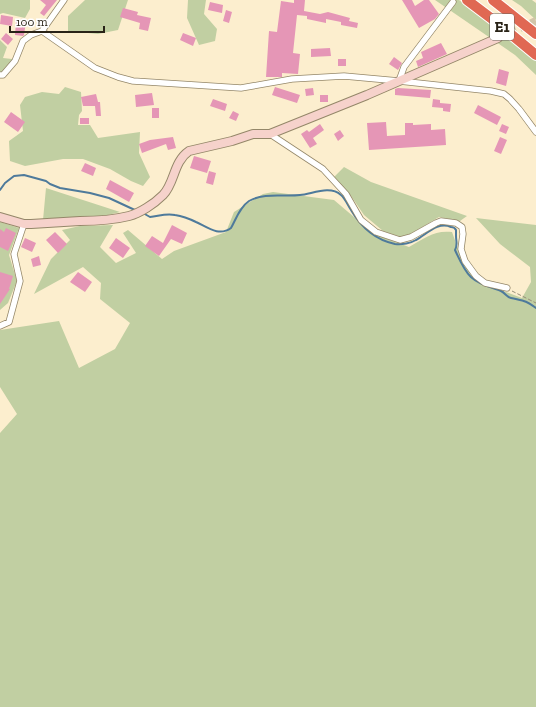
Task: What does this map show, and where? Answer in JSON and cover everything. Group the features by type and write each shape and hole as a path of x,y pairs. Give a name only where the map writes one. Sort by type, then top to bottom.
{"highway":[{"name":"E1","path":"467,0 536,55"},
{"name":"E1","path":"494,0 536,34"}],"street":[{"path":"0,75 3,75 14,61 23,41 31,35 42,31 64,0"},
{"path":"400,81 404,67 453,2"},
{"path":"42,31 95,68 133,81 241,88 292,79 344,76 400,81 504,94 520,109 536,132"},
{"path":"0,217 24,224 102,220 130,216 145,209 163,196 183,155 189,151 232,141 254,134 270,134 367,96 498,38"},
{"path":"270,134 323,169 346,194 361,220 376,232 400,240 411,237 441,221 456,223 462,227 463,234 461,249 465,261 476,276 485,283 507,288"},
{"path":"0,326 8,322 20,281 14,254 24,224"}],"path":[{"path":"507,288 536,303"}],"green space":[{"path":"0,0 30,0 30,9 25,18 3,13 0,14"},
{"path":"85,0 128,0 118,30 98,34 68,31 68,16"},
{"path":"188,0 206,0 204,14 217,29 215,41 199,45 187,18"},
{"path":"435,0 459,0 530,53 536,60 536,75 515,55"},
{"path":"512,0 532,0 536,3 536,20 521,6"},
{"path":"0,40 7,47 3,58 12,59 12,66 0,74"},
{"path":"65,87 81,92 82,111 79,115 78,125 90,125 98,138 140,132 139,153 150,177 143,186 110,169 83,159 63,159 25,166 10,161 9,141 23,131 20,105 25,97 42,92 59,94"},
{"path":"344,167 371,182 467,216 460,221 439,217 404,238 383,231 364,215 351,196 334,177"},
{"path":"46,188 120,212 100,217 43,220"},
{"path":"273,192 334,200 374,234 409,247 435,233 452,232 462,260 477,281 522,298 531,282 530,267 500,244 476,218 536,225 536,707 0,707 0,433 17,414 0,387 0,330 59,321 79,368 115,349 130,323 100,299 101,283 83,267 34,294 51,259 70,240 62,230 80,226 113,225 100,247 116,263 136,253 123,233 128,230 162,259 174,251 226,232 234,212 263,194"},
{"path":"0,222 19,228 9,255 17,281 8,303 0,310"}],"building":[{"path":"40,0 57,0 44,16 40,13 46,5"},
{"path":"294,0 305,0 304,11 320,14 328,12 350,18 349,21 358,23 357,28 341,25 341,22 326,19 326,23 307,19 307,16 297,15 293,53 300,54 298,74 282,73 282,77 266,77 269,31 277,32 281,1 294,3"},
{"path":"402,0 412,0 415,6 424,0 429,0 439,14 435,19 419,28"},
{"path":"210,2 223,5 222,13 208,10"},
{"path":"123,8 138,12 137,15 151,18 148,31 139,29 140,23 120,17"},
{"path":"226,10 232,12 229,23 223,21"},
{"path":"1,15 13,17 12,26 0,24"},
{"path":"16,22 26,22 23,36 15,35"},
{"path":"6,33 13,39 8,45 1,39"},
{"path":"183,33 196,38 193,46 180,40"},
{"path":"441,43 447,54 418,67 416,61 423,58 421,52"},
{"path":"330,48 331,56 311,57 311,49"},
{"path":"394,57 402,63 398,70 389,64"},
{"path":"338,59 346,59 346,66 338,66"},
{"path":"499,69 509,72 506,86 496,83"},
{"path":"275,87 300,95 297,103 272,95"},
{"path":"313,88 314,95 306,96 305,89"},
{"path":"395,89 431,90 430,98 395,95"},
{"path":"152,93 154,105 136,107 135,95"},
{"path":"96,94 98,102 100,102 101,116 96,116 95,106 83,106 81,97"},
{"path":"320,95 328,95 328,102 320,102"},
{"path":"213,99 227,104 225,111 210,106"},
{"path":"433,99 440,100 440,103 451,104 450,112 443,111 443,108 432,107"},
{"path":"478,105 501,117 497,125 474,113"},
{"path":"152,108 159,108 159,118 152,118"},
{"path":"233,111 239,114 236,121 229,118"},
{"path":"11,112 25,122 18,132 4,122"},
{"path":"80,118 89,118 89,124 80,124"},
{"path":"386,122 387,136 405,135 405,123 413,123 413,125 431,124 431,130 445,129 446,145 369,150 367,123"},
{"path":"320,124 324,130 313,138 317,144 310,148 301,134 307,130 309,132"},
{"path":"502,124 509,127 506,134 499,131"},
{"path":"340,130 344,136 338,141 334,134"},
{"path":"173,137 176,148 168,150 166,144 142,153 139,144 150,140"},
{"path":"500,137 507,140 501,154 494,151"},
{"path":"194,156 211,161 207,173 190,168"},
{"path":"85,163 96,168 93,176 81,171"},
{"path":"209,171 216,173 213,185 206,183"},
{"path":"110,180 134,193 129,202 106,189"},
{"path":"172,225 187,233 182,244 171,239 159,256 145,246 152,236 163,243"},
{"path":"6,228 16,233 8,251 0,247 0,229 4,232"},
{"path":"55,232 67,244 58,253 46,240"},
{"path":"25,238 36,243 32,252 21,247"},
{"path":"116,238 130,248 123,258 109,248"},
{"path":"39,256 41,265 33,267 31,259"},
{"path":"0,272 13,276 10,289 0,304"},
{"path":"78,272 92,282 85,292 70,282"}],"waterway":[{"path":"0,190 5,183 14,176 24,175 46,181 60,188 109,198 137,211"},
{"path":"143,213 150,217 172,214 222,232 231,228 243,206 255,198 300,195 326,190 337,192 342,196 364,227 375,236 388,242 395,244 406,244 416,240 437,227 446,226 454,228 456,230 457,245 455,250 464,268 472,278 501,291 510,297 529,303 536,308"}],"tunnel":[{"path":"498,38 536,21"}]}
